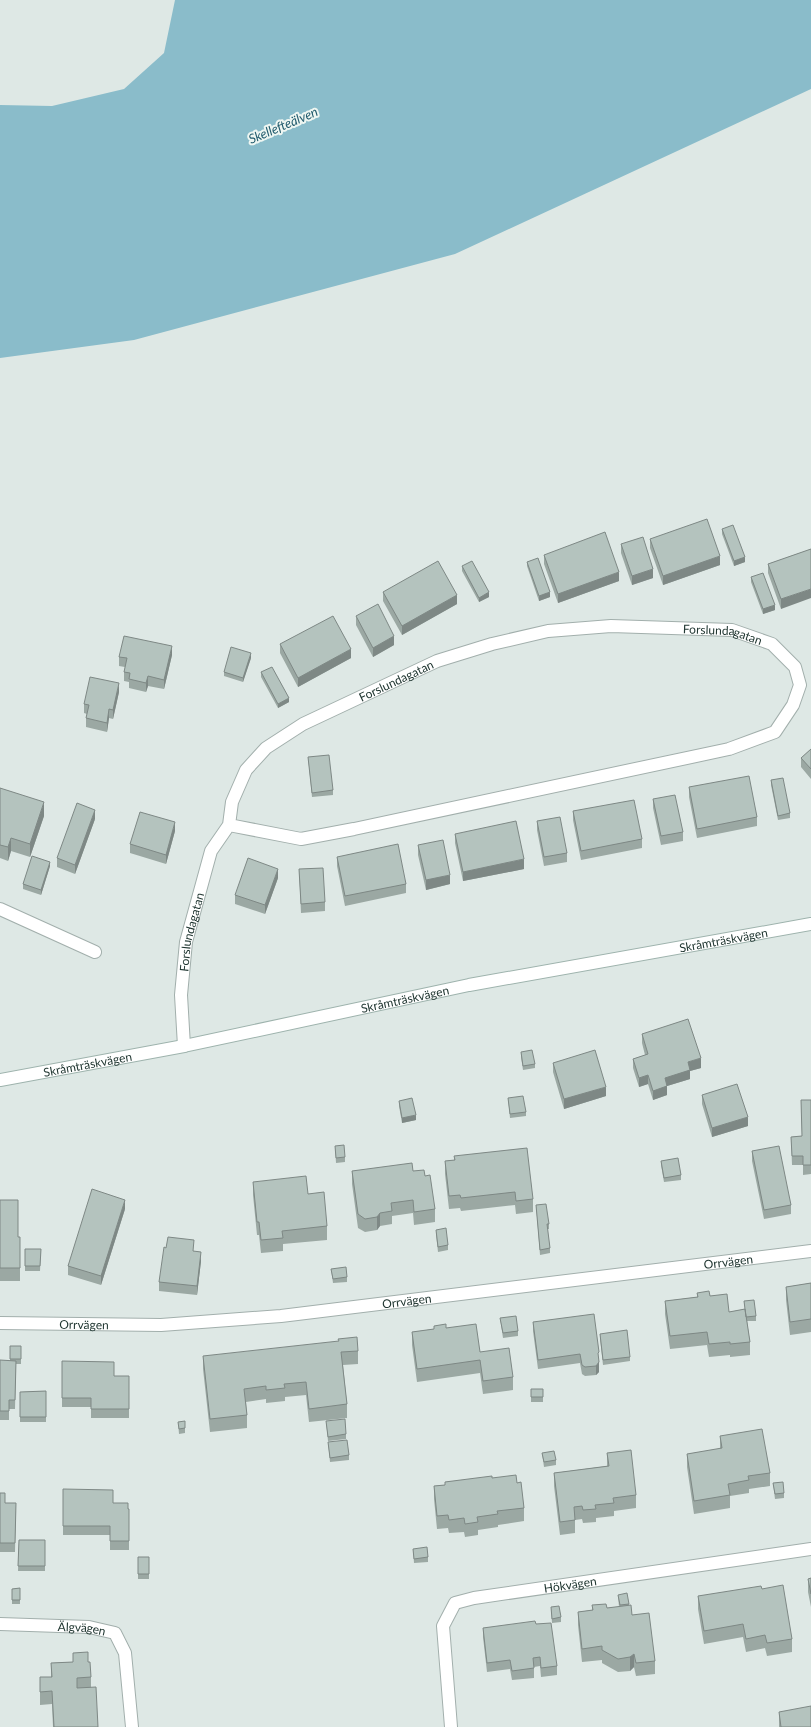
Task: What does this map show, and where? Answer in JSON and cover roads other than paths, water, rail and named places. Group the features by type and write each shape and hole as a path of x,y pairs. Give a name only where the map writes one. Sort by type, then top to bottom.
{"street":[{"name":"Forslundagatan","path":"184,1046 180,994 186,942 211,851 229,826 232,802 246,770 266,748 303,724 437,661 492,644 548,631 611,626 732,630 772,644 795,667 800,685 793,705 775,732 729,749 301,839 229,826"},
{"path":"0,909 95,952"},
{"name":"Skråmträskvägen","path":"0,1080 184,1046 469,985 811,924"},
{"name":"Orrvägen","path":"0,1323 161,1326 273,1317 811,1251"},
{"name":"Hökvägen","path":"451,1727 443,1626 455,1603 474,1598 811,1549"},
{"name":"Älgvägen","path":"0,1624 89,1627 115,1633 125,1653 132,1727"}],"water":[{"name":"Skellefteälven","path":"175,0 811,0 811,89 455,254 134,340 0,358 0,105 52,106 124,89 164,53"}]}
